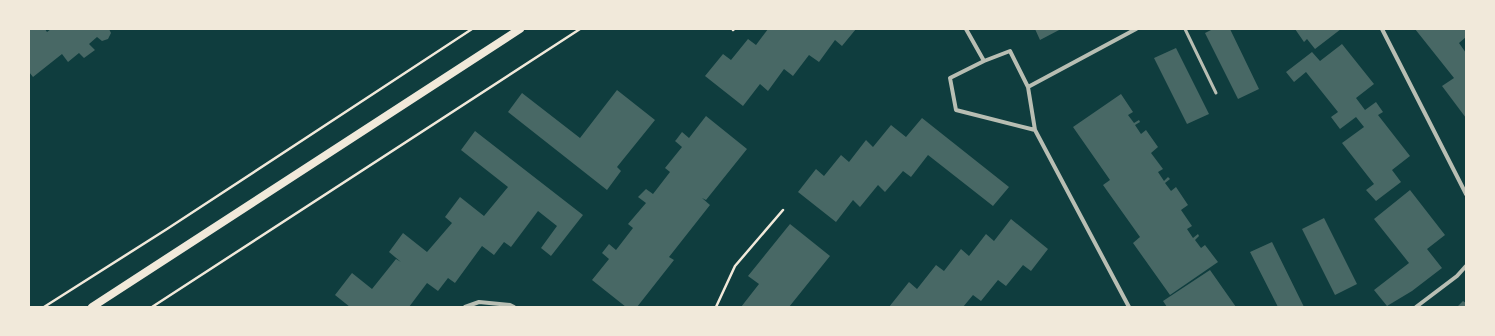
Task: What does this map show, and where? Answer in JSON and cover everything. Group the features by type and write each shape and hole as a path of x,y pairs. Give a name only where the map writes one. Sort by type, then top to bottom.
{"main road":[{"path":"92,307 520,29"}],"street":[{"path":"966,29 984,61"},
{"path":"1028,87 1136,29"},
{"path":"1382,29 1466,194"},
{"path":"1035,130 956,110 950,78 984,61 1010,51 1028,87 1035,130 1129,307"},
{"path":"1416,307 1457,276 1466,266"},
{"path":"465,307 479,302 510,305 514,307"}],"lane":[{"path":"1185,29 1216,93"}],"path":[{"path":"44,307 167,229 472,29"},
{"path":"152,307 580,29"},
{"path":"716,307 735,266 783,210"}],"building":[{"path":"29,29 45,29 47,32 51,29 109,29 111,33 108,39 102,41 97,37 89,44 95,50 84,58 79,53 68,62 62,54 33,77 29,72"},
{"path":"768,29 856,29 842,46 835,40 819,62 809,55 793,76 784,69 768,91 760,84 743,106 705,76 723,54 731,60 748,39 756,45"},
{"path":"1035,29 1061,29 1040,40"},
{"path":"1213,29 1230,29 1259,89 1238,99 1205,33"},
{"path":"1295,29 1341,29 1315,49 1307,39 1304,42"},
{"path":"1415,29 1466,29 1466,37 1459,43 1466,53 1466,118 1442,86 1454,78"},
{"path":"1342,44 1374,84 1356,98 1365,110 1376,102 1383,112 1378,115 1410,156 1392,170 1401,182 1376,201 1366,190 1374,184 1342,143 1364,127 1356,117 1340,129 1331,117 1338,112 1306,72 1294,82 1286,72 1312,52 1320,61"},
{"path":"1176,48 1209,114 1187,124 1154,58"},
{"path":"617,90 655,120 617,167 621,171 607,190 508,112 522,93 580,138"},
{"path":"1121,94 1133,112 1128,115 1134,123 1139,120 1140,122 1135,125 1141,134 1146,130 1158,147 1151,153 1163,169 1158,172 1164,181 1168,177 1170,179 1165,183 1171,191 1176,187 1188,205 1181,210 1192,226 1187,229 1193,238 1198,234 1199,236 1195,240 1201,248 1205,245 1218,262 1170,295 1133,243 1140,237 1103,185 1110,180 1073,127"},
{"path":"706,116 747,149 706,200 702,198 710,205 669,257 674,260 637,307 626,307 592,280 609,259 602,253 609,244 616,250 633,228 628,224 646,203 638,197 646,189 653,194 670,172 665,168 682,147 675,141 682,132 689,138"},
{"path":"922,118 1009,187 993,206 928,155 911,177 903,171 885,192 878,185 860,207 853,200 836,222 798,192 816,169 824,176 841,155 849,162 866,140 873,147 891,125 906,137"},
{"path":"475,131 583,215 551,256 541,248 557,226 538,211 511,247 504,242 494,255 482,246 455,283 448,278 438,291 427,283 409,307 350,307 335,295 352,273 372,289 396,259 401,262 389,252 403,233 427,252 452,223 445,217 460,197 484,216 508,187 461,150"},
{"path":"1410,190 1445,235 1427,249 1442,268 1412,291 1387,306 1374,290 1409,263 1374,219"},
{"path":"1324,218 1357,284 1335,295 1302,229"},
{"path":"1011,219 1048,249 1031,271 1023,265 1006,286 998,280 981,301 973,295 963,307 889,307 909,282 917,289 936,265 944,271 961,249 969,256 986,234 994,241"},
{"path":"790,224 830,256 789,307 741,307 759,284 748,276"},
{"path":"1272,242 1304,307 1278,307 1250,252"},
{"path":"1210,270 1236,307 1167,307 1163,301"},
{"path":"1463,301 1466,303 1466,307 1457,307"}]}
